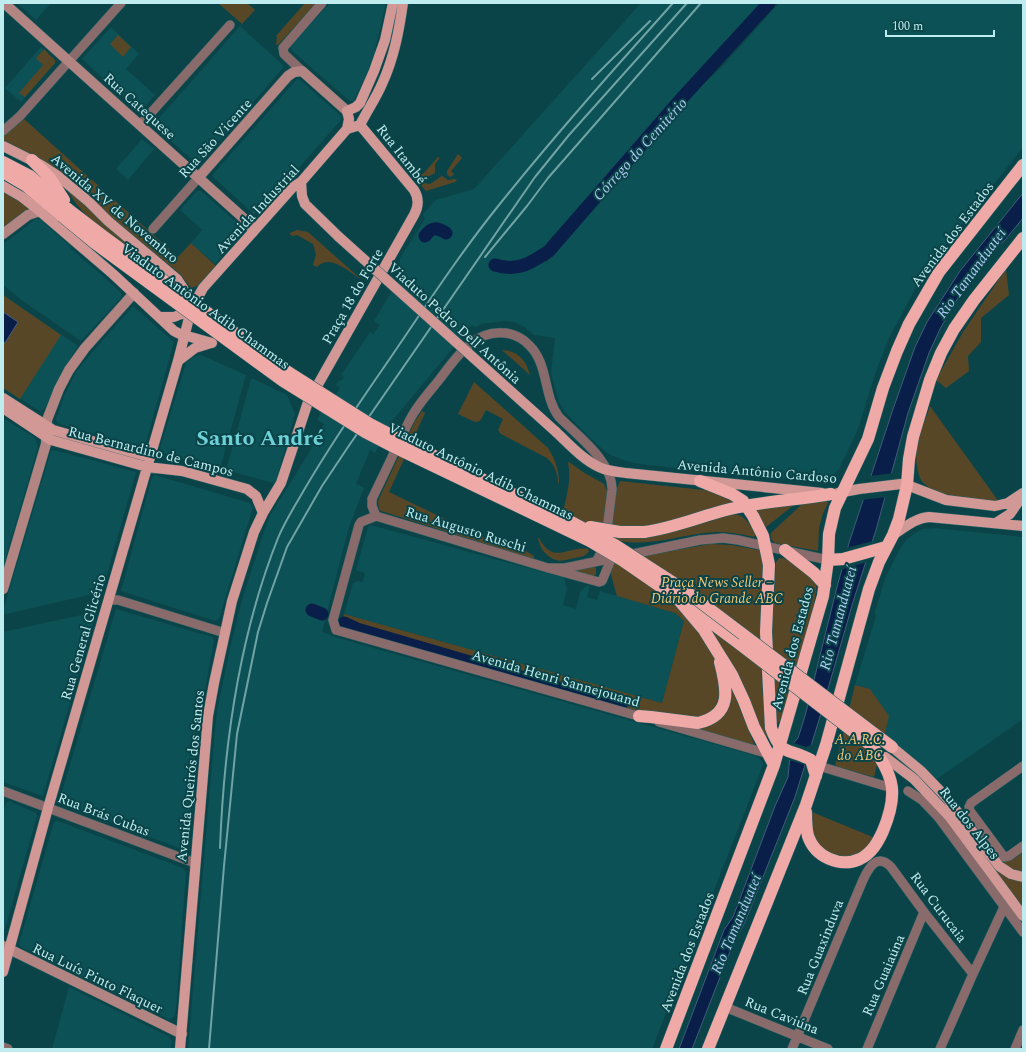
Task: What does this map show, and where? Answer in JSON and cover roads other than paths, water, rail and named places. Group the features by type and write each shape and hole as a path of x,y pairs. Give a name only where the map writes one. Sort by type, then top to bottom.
{"highway":[{"path":"32,160 50,178 66,213"},
{"path":"3,162 30,176 66,213"},
{"name":"Avenida dos Estados","path":"666,1049 777,754 820,611 828,560 829,534 836,508 837,493 868,439 890,369 912,318 940,272 1023,165"},
{"path":"3,172 66,213"},
{"name":"Viaduto Antônio Adib Chammas","path":"66,213 102,236 288,372 330,400 397,438 576,524 615,545 683,589 889,752"},
{"name":"Viaduto Antônio Adib Chammas","path":"66,213 96,244 282,381 365,432 590,541 622,560 741,645 872,746 889,752"},
{"path":"708,1049 806,805 818,771 863,608 879,562 893,535 899,519 907,485 913,437 930,380 941,353 954,329 974,300 1023,238"},
{"path":"700,480 738,497 747,506 759,526 766,546 769,565 766,632 770,722 777,754"},
{"path":"576,524 608,530 644,532 665,528 716,513 747,506 805,499 837,493"},
{"path":"828,560 843,559 886,547"},
{"path":"785,550 814,573 825,585"},
{"path":"677,598 704,630 717,650 739,689 754,727 777,754 809,758 818,771"},
{"path":"639,716 698,722 704,721 716,715 724,704 726,690 717,650"},
{"path":"806,805 808,836 816,850 829,859 845,862 860,858 870,852 878,842 889,815 893,798 890,778 886,767 872,746"}],"main road":[{"name":"Rua Catequese","path":"4,3 199,177 250,224 253,232"},
{"path":"347,111 356,107 360,102 382,51 393,3"},
{"path":"302,71 347,111 349,119 347,129 360,125 382,83 390,63 399,30 403,3"},
{"name":"Rua São Vicente","path":"199,177 291,74 302,71"},
{"path":"360,102 360,125"},
{"name":"Rua Itambé","path":"360,125 412,187 416,194 418,203"},
{"name":"Avenida Industrial","path":"191,310 203,288 293,187 301,182 347,129"},
{"name":"Avenida XV de Novembro","path":"3,146 32,160 58,176 108,221 177,279 186,293 191,310"},
{"name":"Viaduto Pedro Dell'Antônia","path":"301,182 302,196 305,204 339,237 587,460 608,470"},
{"path":"3,186 22,197 40,211 134,293 173,330 184,336 212,343 195,348 178,361"},
{"name":"Praça 18 do Forte","path":"308,402 412,220 418,203"},
{"path":"3,234 28,215 40,211"},
{"path":"3,589 43,454 46,437 46,420 57,394 73,364 85,348 134,293"},
{"path":"160,317 178,316 191,310"},
{"name":"Rua General Glicério","path":"3,972 6,948 109,600 178,361 191,310"},
{"name":"Rua Bernardino de Campos","path":"3,398 56,432 148,462"},
{"name":"Avenida Queirós dos Santos","path":"180,1049 208,716 232,601 251,541 263,513 281,483 308,402"},
{"name":"Rua Bernardino de Campos","path":"3,408 51,440 148,462 247,489 256,496 263,513"},
{"name":"Avenida Antônio Cardoso","path":"608,470 837,493 894,484 907,485 946,500 995,506 1008,503 1023,494"},
{"path":"996,524 1010,514 1023,494"},
{"path":"893,535 911,523 925,517 940,517 1023,526"},
{"path":"889,752 921,771 946,797 1000,866 1011,874 1023,877"},
{"name":"Rua dos Alpes","path":"889,752 949,816 1023,916"},
{"name":"Rua Luís Pinto Flaquer","path":"6,948 182,1034"}],"street":[{"path":"3,131 20,116 121,3"},
{"path":"302,71 285,55 282,50 322,3"},
{"path":"140,125 230,25"},
{"name":"Rua São Vicente","path":"153,228 199,177"},
{"path":"376,516 372,506 372,499 415,411 455,359 468,345 491,333 504,333 516,336 530,345 535,352 542,367 555,412 600,458 608,470 612,483 612,490 605,545 597,560 603,579"},
{"name":"Rua Augusto Ruschi","path":"376,516 548,568 599,582 603,579"},
{"name":"Avenida Henri Sannejouand","path":"376,516 360,522 359,524 333,620 336,630 777,754"},
{"name":"Rua Augusto Ruschi","path":"548,568 565,568 597,560 700,540 718,538 738,540 828,560"},
{"path":"605,545 625,549 651,550"},
{"path":"603,579 612,558"},
{"path":"109,600 114,599 225,633"},
{"path":"1023,766 971,803 969,807 970,811 1004,857 1007,857 1023,846"},
{"path":"818,771 885,786"},
{"name":"Rua Brás Cubas","path":"3,791 195,863"},
{"name":"Rua dos Alpes","path":"908,791 922,800 939,818 1023,932"},
{"name":"Rua Curucaia","path":"880,861 885,862 891,867 973,974"},
{"name":"Rua Guaxinduva","path":"792,1049 863,880 870,867 880,861"},
{"path":"942,1046 1004,907"},
{"name":"Rua Guaiaúna","path":"867,1049 924,912"},
{"name":"Rua Caviúna","path":"726,1007 828,1049"},
{"path":"1015,1049 1023,1030"},
{"path":"3,1047 8,1049"}],"water":[{"name":"Rio Tamanduateí","path":"1023,193 1023,218 1005,240 970,277 940,329 929,353 908,413 876,530 795,797 745,922 731,949 692,1049 679,1049 724,930 733,917 775,806 788,777 791,746 798,738 805,716 849,543 915,347 927,322 960,271"},
{"path":"3,312 18,322 5,343 3,342"}],"waterway":[{"name":"Córrego do Cemitério","path":"495,265 503,267 517,267 530,263 549,251 681,99 769,3"},
{"name":"Córrego do Cemitério","path":"425,236 434,229 446,233"},
{"path":"312,610 322,614"},
{"path":"344,623 357,629 599,700 622,703"}],"railway":[{"path":"220,848 225,769 236,690 253,613 264,575 278,538 287,520 342,429 468,245 542,153 673,3"},
{"path":"209,1049 224,866 237,734 258,632 287,547 322,486 348,447 535,177 569,135 687,3"},
{"path":"485,257 548,178 701,3"},
{"path":"592,79 650,21"}],"district":[{"name":"Santo André","path":"260,437"}],"park label":[{"name":"Praça News Seller – Diário do Grande ABC","path":"717,590"},
{"name":"A.A.R.C. do ABC","path":"860,748"}]}
